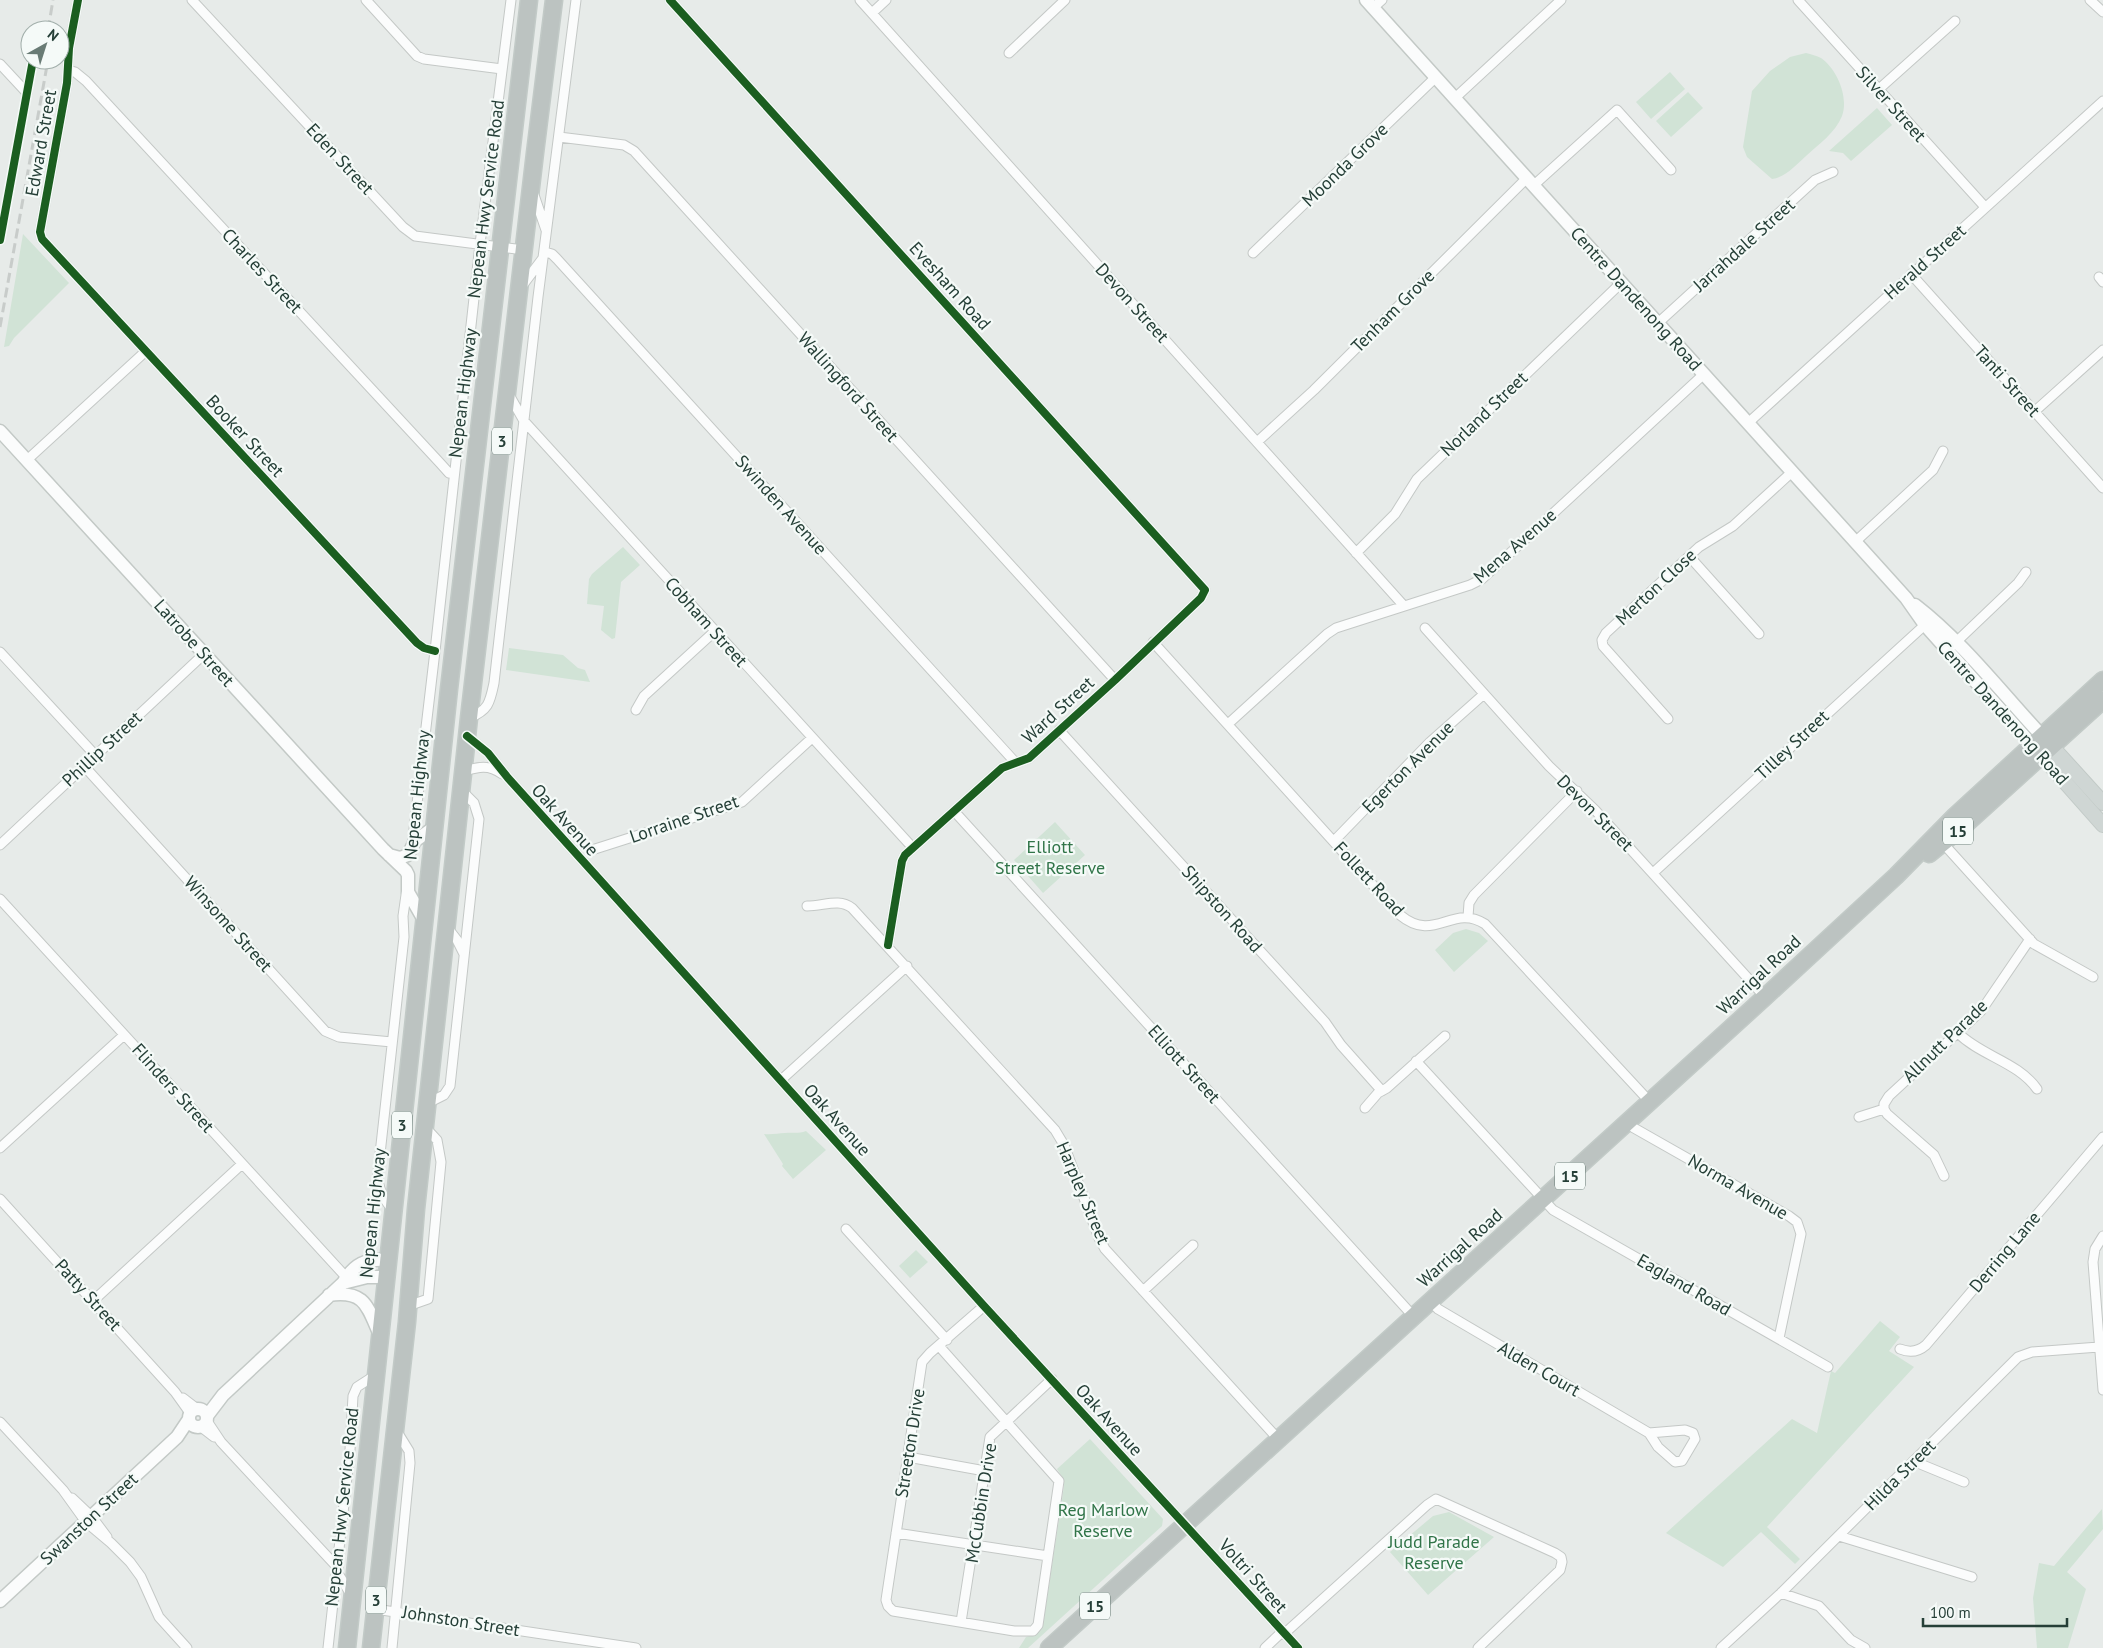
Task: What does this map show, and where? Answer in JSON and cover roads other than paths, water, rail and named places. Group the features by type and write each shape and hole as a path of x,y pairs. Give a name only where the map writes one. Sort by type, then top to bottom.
{"highway":[{"name":"Nepean Highway","path":"347,1648 374,1378 449,689 529,0"},
{"name":"3","path":"371,1648 467,736 475,716 472,691 554,0"},
{"name":"Warrigal Road","path":"2042,746 2103,680"},
{"path":"449,689 472,691"},
{"name":"Warrigal Road","path":"1050,1648 1896,876 2042,746 2103,700"},
{"path":"409,1064 432,1067"},
{"path":"388,1260 412,1267"},
{"path":"386,1277 412,1267"},
{"path":"374,1378 400,1385"}],"main road":[{"name":"Centre Dandenong Road","path":"2042,746 2103,803"},
{"name":"Centre Dandenong Road","path":"2042,746 2103,825"}],"street":[{"name":"Edward Street","path":"70,43 78,0"},
{"name":"Eden Street","path":"192,0 403,227 415,236 524,250"},
{"path":"366,0 417,56 424,60 502,69"},
{"name":"Nepean Hwy Service Road","path":"393,1210 383,1197 378,1179 404,937 403,920 480,244 511,0"},
{"path":"475,716 489,702 494,683 546,234 576,0"},
{"name":"Evesham Road","path":"670,0 1202,586 1205,590 1203,594"},
{"name":"Devon Street","path":"860,0 1404,606"},
{"path":"872,13 886,0"},
{"path":"1009,54 1065,0"},
{"path":"1455,98 1561,0"},
{"name":"Silver Street","path":"1798,0 1985,207"},
{"path":"2090,0 2103,12"},
{"name":"Centre Dandenong Road","path":"1374,3 1436,77 1621,283 2042,746"},
{"path":"1878,89 1955,21"},
{"path":"0,64 26,93"},
{"name":"Edward Street","path":"40,232 68,70"},
{"name":"Charles Street","path":"68,70 75,72 86,81 446,469 454,474"},
{"name":"Moonda Grove","path":"1254,253 1436,77"},
{"name":"Herald Street","path":"1748,423 2103,101"},
{"name":"Tenham Grove","path":"1257,442 1314,390 1531,182 1616,110 1671,170"},
{"name":"Wallingford Street","path":"559,137 624,145 634,151 1114,680"},
{"name":"Jarrahdale Street","path":"1658,323 1815,180 1833,172"},
{"path":"531,187 546,234"},
{"name":"Booker Street","path":"40,232 46,243 417,643 435,651"},
{"path":"518,294 544,254"},
{"name":"Swinden Avenue","path":"544,254 555,256 1015,762"},
{"name":"Tanti Street","path":"1911,274 2103,488"},
{"name":"Norland Street","path":"1356,553 1395,514 1417,479 1621,283"},
{"path":"2034,412 2103,350"},
{"path":"27,460 146,351"},
{"name":"Mena Avenue","path":"1228,724 1336,628 1470,585 1482,578 1704,374"},
{"name":"Cobham Street","path":"508,391 524,421 913,848"},
{"name":"Latrobe Street","path":"0,431 389,855 408,880 409,894 424,920"},
{"path":"1855,542 1932,470 1943,451"},
{"name":"Merton Close","path":"1668,719 1603,646 1602,640 1606,633 1699,547 1736,524 1792,472"},
{"path":"1689,556 1759,634"},
{"path":"1952,646 2018,583 2026,572"},
{"name":"Ward Street","path":"888,946 902,861 913,848 1002,768 1029,758 1114,680 1203,594"},
{"name":"Tilley Street","path":"1653,874 1928,621"},
{"name":"Devon Street","path":"1425,628 1549,766 1577,791 1765,997"},
{"path":"636,710 644,696 715,631"},
{"name":"Follett Road","path":"1153,642 1400,914 1420,926 1432,926 1459,917 1468,917"},
{"path":"0,652 96,756"},
{"name":"Phillip Street","path":"0,845 204,654"},
{"name":"Egerton Avenue","path":"1334,842 1430,742 1484,694"},
{"name":"Shipston Road","path":"1059,730 1325,1022 1340,1046 1382,1090"},
{"name":"Oak Avenue","path":"467,736 488,753 508,778 984,1306 1185,1524"},
{"name":"Lorraine Street","path":"595,849 742,802 812,738"},
{"name":"Winsome Street","path":"84,766 325,1031 339,1037 392,1042"},
{"name":"Oak Avenue","path":"464,772 483,766 493,768 508,778"},
{"path":"428,1103 444,1096 450,1086 479,819 474,803 462,791"},
{"path":"1577,791 1474,895 1469,903 1468,917 1480,921 1492,930 1650,1102"},
{"name":"Elliott Street","path":"954,811 1414,1317"},
{"path":"389,855 403,858 417,839 434,828"},
{"path":"1939,839 2040,948 2093,977"},
{"name":"Flinders Street","path":"0,899 242,1164 344,1280"},
{"name":"Harpley Street","path":"807,906 820,906 838,902 848,904 907,966 1058,1134 1102,1244 1279,1440"},
{"path":"446,926 457,940 464,955"},
{"name":"Allnutt Parade","path":"1884,1109 1884,1104 1889,1096 1981,1011 2030,939"},
{"path":"781,1080 907,966"},
{"path":"1958,1033 2019,1071 2037,1089"},
{"path":"0,1148 124,1035"},
{"path":"1365,1108 1382,1090 1387,1088 1446,1036"},
{"name":"Eagland Road","path":"1416,1062 1543,1200 1561,1215 1828,1367"},
{"path":"1859,1117 1884,1109 1887,1114 1934,1155 1944,1176"},
{"name":"Norma Avenue","path":"1628,1122 1634,1128 1789,1216 1796,1222 1800,1234 1779,1338"},
{"path":"408,1306 428,1299 440,1172 439,1146 437,1140 425,1126"},
{"name":"Derring Lane","path":"1900,1349 1906,1352 1916,1351 1926,1345 2103,1137"},
{"path":"93,1301 242,1164"},
{"name":"Patty Street","path":"0,1199 337,1570"},
{"path":"846,1229 1006,1420 1060,1481 1038,1626 1029,1632 961,1622"},
{"path":"2103,1236 2094,1249 2093,1262 2103,1390"},
{"path":"1143,1291 1193,1245"},
{"name":"Swanston Street","path":"0,1601 223,1395 329,1295 360,1262 370,1259 388,1260"},
{"name":"Swanston Street","path":"344,1280 367,1276 386,1277"},
{"path":"329,1295 347,1293 355,1295 362,1300 368,1308 379,1333"},
{"name":"Alden Court","path":"1431,1302 1438,1309 1648,1433 1658,1447 1678,1463 1682,1461 1695,1439 1691,1431 1684,1430 1648,1433"},
{"name":"Streeton Drive","path":"961,1622 893,1611 888,1606 886,1600 922,1362 984,1306"},
{"name":"Hilda Street","path":"1721,1648 1781,1593 2018,1357 2032,1352 2100,1347"},
{"name":"Nepean Hwy Service Road","path":"328,1648 350,1450 353,1396 357,1387 374,1378"},
{"name":"McCubbin Drive","path":"961,1622 990,1437 1052,1379"},
{"path":"0,1422 141,1577 160,1618 187,1648"},
{"path":"392,1648 410,1456 395,1427"},
{"path":"908,1457 984,1471"},
{"path":"1913,1461 1964,1482"},
{"path":"1265,1648 1436,1499 1561,1557 1560,1570 1478,1648"},
{"name":"Voltri Street","path":"1185,1524 1298,1648"},
{"path":"896,1533 1048,1556"},
{"path":"1839,1536 1972,1577"},
{"path":"337,1570 352,1596"},
{"path":"1781,1593 1819,1606 1851,1640 1865,1648"},
{"name":"Johnston Street","path":"375,1608 636,1648"}],"railway":[{"path":"50,20 53,0"},
{"path":"0,327 46,70"}],"park label":[{"name":"Elliott Street Reserve","path":"1050,858"},
{"name":"Reg Marlow Reserve","path":"1103,1520"},
{"name":"Judd Parade Reserve","path":"1434,1552"}]}
